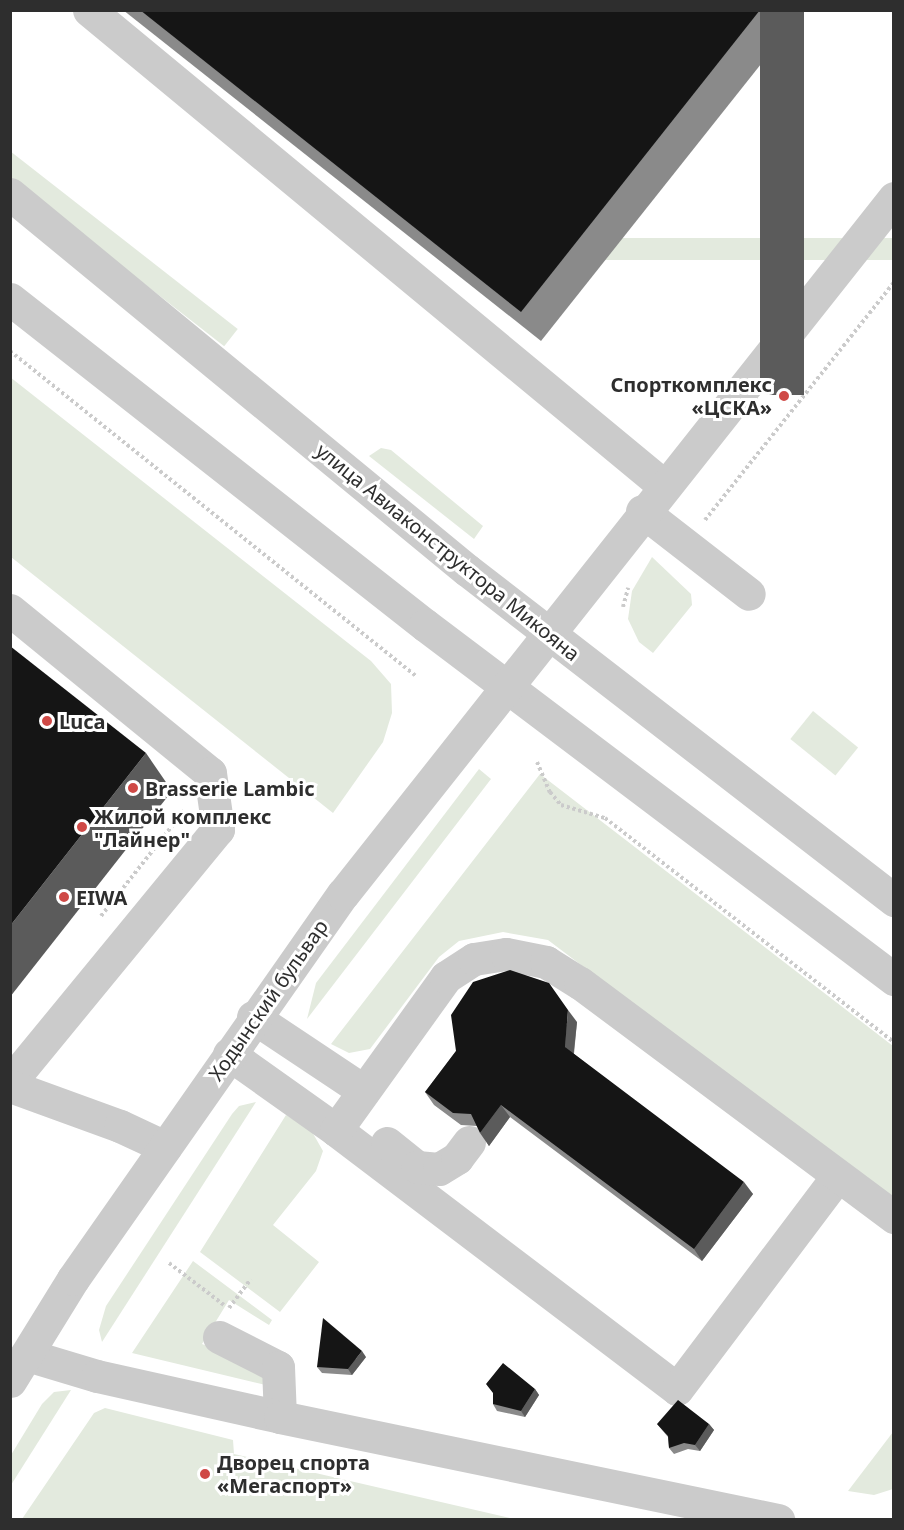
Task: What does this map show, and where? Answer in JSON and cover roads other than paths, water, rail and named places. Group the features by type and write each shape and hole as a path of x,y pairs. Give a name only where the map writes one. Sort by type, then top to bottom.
{"street":[{"path":"89,10 663,485"},
{"name":"улица Авиаконструктора Микояна","path":"10,194 548,633 894,900"},
{"name":"Ходынский бульвар","path":"19,1368 73,1279 253,1017 343,894 642,511 894,198"},
{"path":"10,299 507,686 894,980"},
{"path":"642,511 749,594"},
{"path":"10,610 210,773 218,829 10,1082"},
{"path":"349,1111 446,977 474,959 506,954 546,962 580,983 837,1177 894,1217"},
{"path":"253,1017 349,1111 677,1389 837,1177"},
{"path":"229,1054 349,1111 417,1167 439,1169 457,1158 469,1142"},
{"path":"10,1086 120,1126 165,1147"},
{"path":"228,1321 278,1367 280,1417"},
{"path":"19,1368 97,1376 280,1417 778,1520"}],"place":[{"name":"Спорткомплекс «ЦСКА»","path":"784,396"},
{"name":"Luca","path":"47,721"},
{"name":"Brasserie Lambic","path":"133,788"},
{"name":"Жилой комплекс \"Лайнер\"","path":"82,827"},
{"name":"EIWA","path":"64,897"},
{"name":"Дворец спорта «Мегаспорт»","path":"205,1474"}]}
